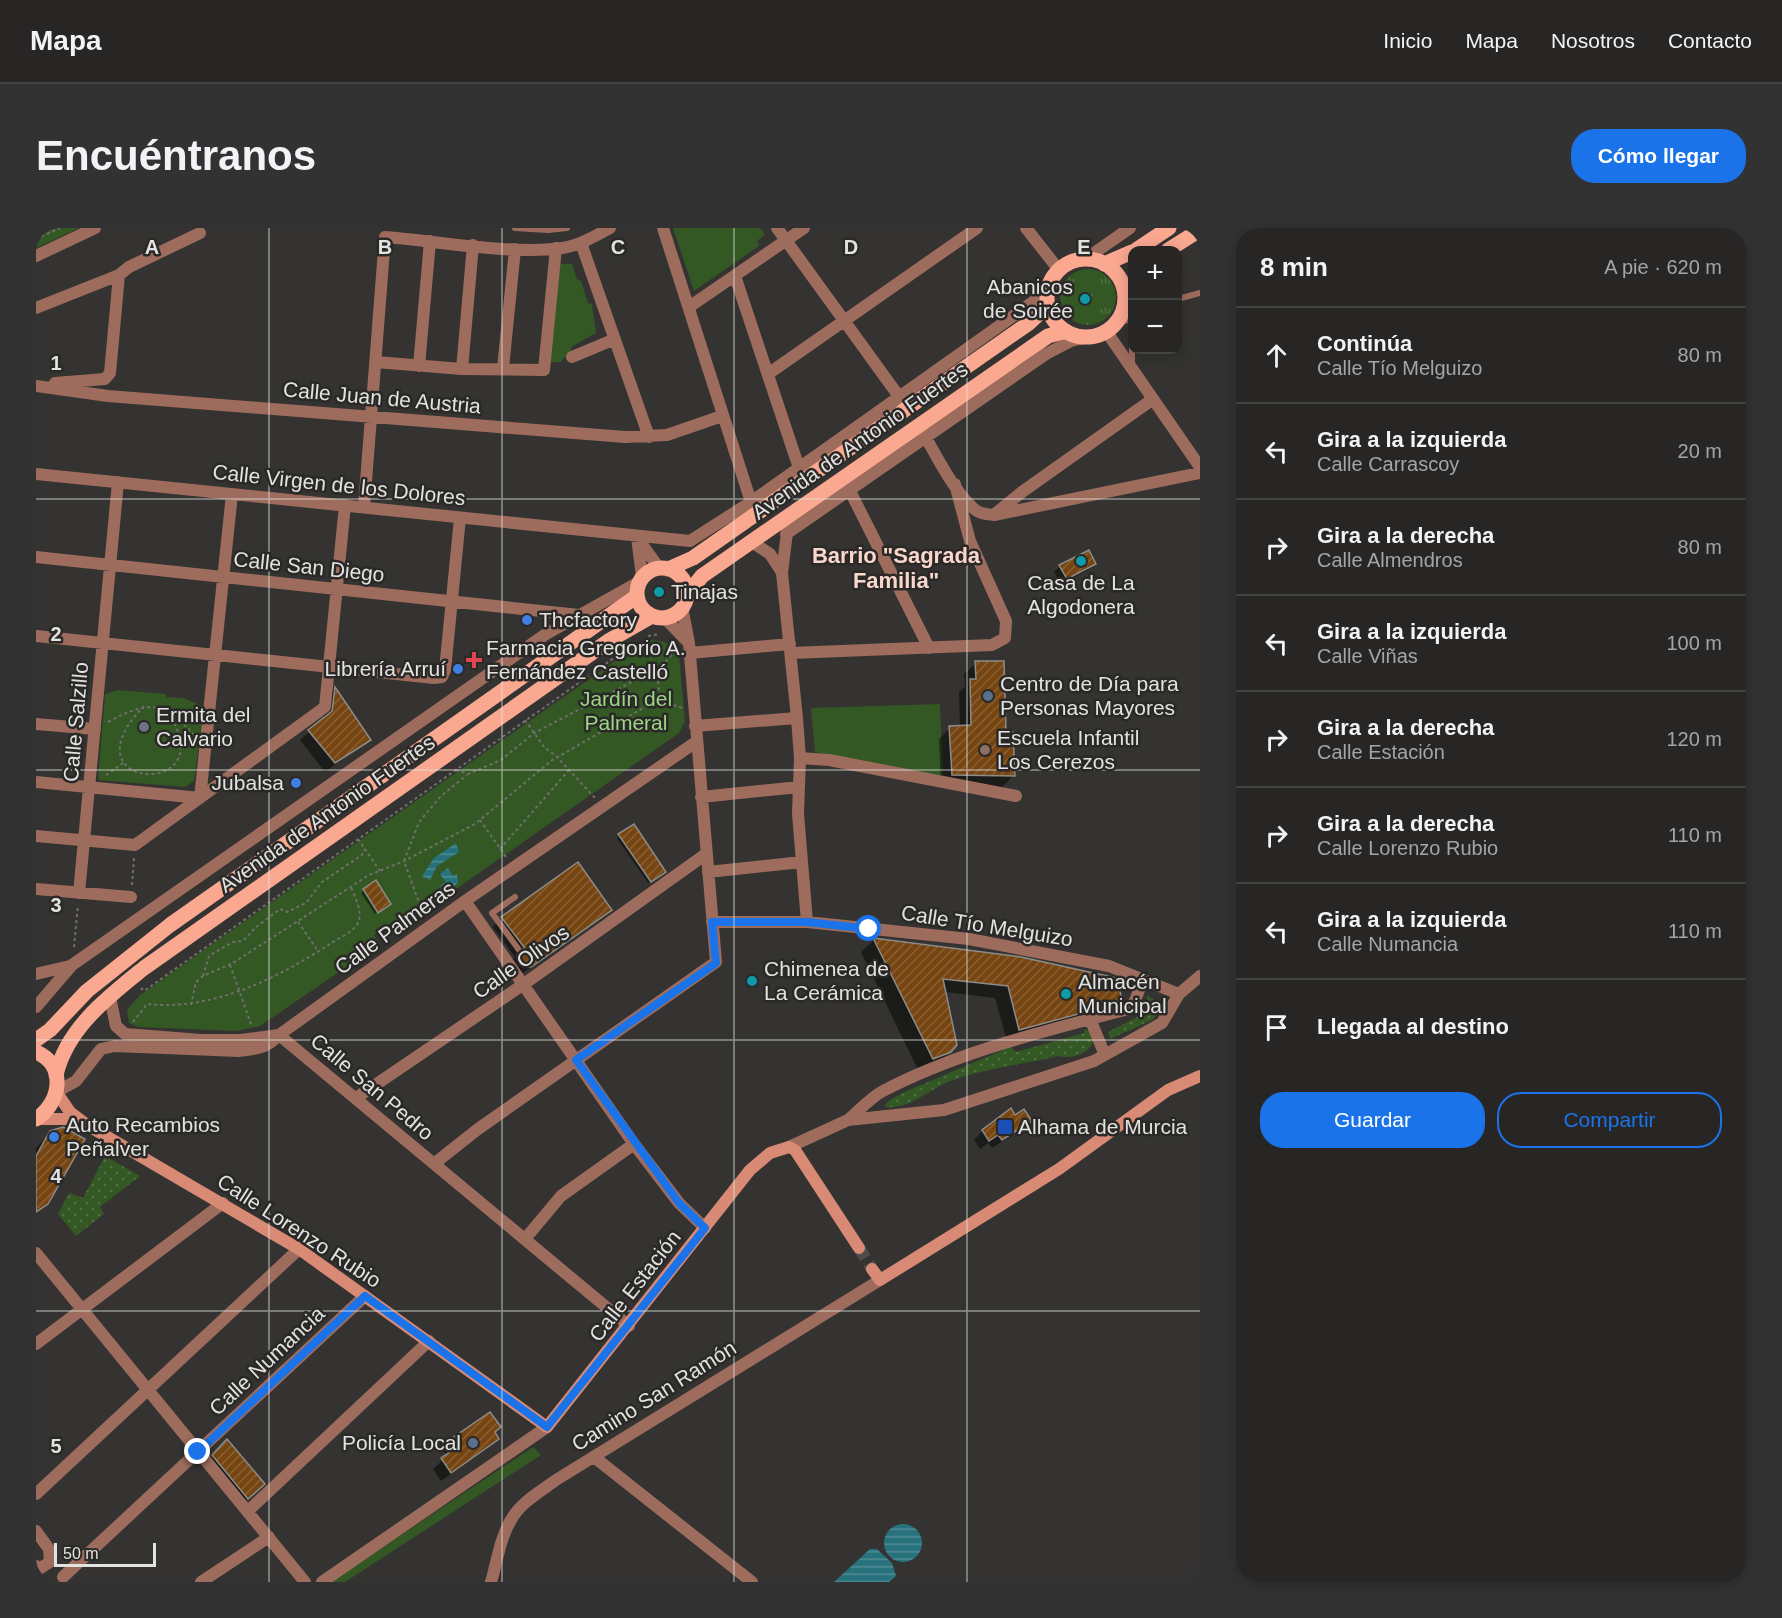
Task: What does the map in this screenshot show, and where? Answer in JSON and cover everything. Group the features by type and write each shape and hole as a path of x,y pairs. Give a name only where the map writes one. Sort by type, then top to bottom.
{"main road":[{"path":"1142,246 1169,228"},
{"path":"1174,246 1200,230"},
{"path":"1104,264 1128,254"},
{"path":"1084,260 1104,264 1116,273 1128,290 1122,314 1111,328 1088,337 1066,331 1054,320 1048,299 1059,270 1075,261 1084,260"},
{"name":"Avenida de Antonio Fuertes","path":"664,568 693,558 903,402 1029,323 1048,299"},
{"name":"Avenida de Antonio Fuertes","path":"684,601 702,576 789,516 922,431 1048,336 1066,331"},
{"path":"664,568 675,571 684,582 684,601 658,616 642,608 639,585 664,568"},
{"name":"Avenida de Antonio Fuertes","path":"36,1040 50,1030 87,992 170,925 639,585"},
{"name":"Avenida de Antonio Fuertes","path":"36,1119 46,1112 57,1086 68,1041 110,997 144,968 619,634 658,616"},
{"path":"36,1052 49,1061 57,1086"},
{"path":"872,1269 880,1280 1059,1169 1168,1090 1200,1076"},
{"name":"Calle Lorenzo Rubio","path":"57,1086 70,1112 87,1125 299,1249 547,1427"},
{"path":"36,1119 67,1119 87,1125"},
{"path":"789,1146 802,1161 859,1248"},
{"name":"Calle Estación","path":"547,1427 750,1170 770,1153 789,1146"}],"street":[{"path":"36,256 95,228"},
{"path":"374,228 385,237 515,249 556,248 581,243 610,228"},
{"path":"663,228 751,502"},
{"path":"777,228 903,402"},
{"path":"689,307 804,228"},
{"path":"768,374 977,228"},
{"path":"1026,228 1059,270"},
{"path":"1084,260 1130,228"},
{"path":"36,308 119,275 129,267 200,233"},
{"path":"364,507 385,237"},
{"path":"419,366 430,241"},
{"path":"581,243 649,437"},
{"path":"462,369 473,245"},
{"path":"376,362 462,369 544,370 556,248"},
{"path":"503,368 515,249"},
{"name":"Calle Juan de Austria","path":"36,385 105,378 110,373 119,275"},
{"path":"735,276 799,468"},
{"path":"1111,328 1132,368 1200,467"},
{"name":"Avenida de Antonio Fuertes","path":"786,534 850,491 922,431 1046,354 1071,341 1088,337"},
{"path":"572,357 615,339"},
{"name":"Calle Juan de Austria","path":"36,385 108,396 625,437 667,435 722,416"},
{"path":"994,515 1022,492 1153,399"},
{"name":"Avenida de Antonio Fuertes","path":"690,541 903,402"},
{"path":"922,431 955,484 973,508 982,514 994,515 1200,473"},
{"name":"Calle Virgen de los Dolores","path":"36,474 690,541"},
{"name":"Calle Salzillo","path":"79,893 118,482"},
{"path":"690,648 929,648 992,645 1005,638 1006,621 970,541 955,484"},
{"path":"850,491 929,648"},
{"path":"200,798 231,494"},
{"path":"36,836 135,845 325,708 345,505"},
{"path":"789,516 782,573 800,758 798,814 807,922"},
{"path":"36,636 442,677 445,669 453,600 460,518"},
{"path":"637,537 664,568"},
{"path":"637,537 639,585"},
{"path":"752,542 770,554 782,573"},
{"name":"Calle San Diego","path":"36,557 579,615"},
{"name":"Avenida de Antonio Fuertes","path":"36,1007 72,965 458,694 546,634 639,585"},
{"path":"435,1163 478,1129 716,963 690,648 684,601"},
{"path":"658,616 676,628 690,648"},
{"path":"695,726 797,718"},
{"path":"36,724 95,729"},
{"name":"Calle Palmeras","path":"124,1034 201,1040 256,1039 279,1035 465,901 696,742"},
{"path":"800,758 829,760 1016,796"},
{"path":"36,782 200,798"},
{"path":"701,797 799,787"},
{"name":"Calle Olivos","path":"356,1098 524,984 706,854"},
{"path":"708,872 801,862"},
{"path":"36,889 131,897"},
{"path":"465,901 634,1144 679,1203 705,1228"},
{"name":"Calle Tío Melguizo","path":"712,922 807,922 969,939 1109,966 1179,994"},
{"path":"36,974 72,965"},
{"name":"Calle Estación","path":"848,1120 944,1110 1094,1061 1162,1023 1179,994 1200,976"},
{"name":"Calle Estación","path":"789,1146 848,1120 881,1091 962,1058 1128,1009 1135,1001 1143,979"},
{"path":"110,997 116,1026 124,1034"},
{"path":"1090,1019 1105,1055"},
{"name":"Calle San Pedro","path":"57,1086 75,1081 101,1049 115,1047 239,1051 270,1044 279,1035 629,1326"},
{"path":"525,1239 561,1196 634,1144"},
{"path":"36,1344 222,1203"},
{"path":"36,1494 299,1249"},
{"path":"36,1252 305,1582"},
{"name":"Camino San Ramón","path":"491,1582 511,1518 556,1480 880,1280"},
{"name":"Calle Numancia","path":"65,1580 365,1296"},
{"path":"248,1511 429,1341"},
{"path":"322,1582 547,1427"},
{"path":"594,1457 752,1582"},
{"path":"36,1531 49,1549 50,1562 65,1580"},
{"path":"201,1582 269,1537"},
{"path":"37,1569 50,1562"}],"lane":[{"path":"517,228 567,228"},
{"path":"1182,298 1197,294 1200,302"},
{"path":"1111,328 1128,320"},
{"path":"1132,354 1132,368"},
{"path":"515,897 492,913 519,950"}],"path":[{"path":"36,239 60,228"},
{"path":"639,640 676,628"},
{"path":"690,648 675,651 659,671 658,690 662,697 677,707 694,711"},
{"path":"421,932 421,908 404,861 419,822 441,796 468,774 501,760 534,733 651,672 659,671"},
{"path":"191,1005 196,982 203,976 230,965 351,886 404,861 480,820 520,784 557,757 662,697"},
{"path":"95,729 144,706 164,708 182,721 198,740 204,754"},
{"path":"144,706 126,724 120,741 123,763 134,774 151,776 168,771 178,759 181,740 175,722 164,708"},
{"path":"516,706 544,747 557,757 603,806"},
{"path":"440,759 452,769 468,774"},
{"path":"500,849 569,770"},
{"path":"480,820 513,868"},
{"path":"348,824 380,871"},
{"path":"131,897 135,845"},
{"path":"203,976 209,956 233,942 243,941 255,928 280,909 287,912 306,903 322,882 362,855 365,849"},
{"path":"124,1034 140,1010 147,1004 191,1005 282,973 318,951 356,926 360,914 351,886"},
{"path":"72,965 79,893"},
{"path":"298,922 318,951"},
{"path":"230,965 256,1039"}],"green space":[{"path":"36,228 79,228 36,248"},
{"path":"673,228 760,228 765,235 757,241 759,246 694,291"},
{"path":"560,264 572,264 577,279 581,281 588,303 592,304 596,333 571,347 571,351 560,362 550,362"},
{"path":"1083,269 1093,269 1108,277 1114,286 1116,297 1114,308 1108,317 1093,325 1083,325 1072,320 1065,313 1060,302 1060,292 1065,281 1072,274"},
{"name":"Jardín del Palmeral","path":"653,640 669,643 679,656 685,721 679,733 402,927 396,920 374,935 380,944 260,1026 237,1031 138,1027 129,1023 127,1010 140,995 642,642"},
{"path":"119,690 166,694 166,697 184,698 204,707 194,781 185,787 98,780 105,694"},
{"path":"940,704 943,777 815,752 811,708"},
{"path":"1147,995 1162,1005 1162,1010 1152,1020 1110,1039 1108,1032 1145,1013"},
{"path":"1085,1028 1094,1038 1092,1044 1085,1052 1075,1056 1058,1056 975,1073 948,1082 910,1103 885,1107 887,1102 900,1094 1010,1047 1016,1052 1084,1033"},
{"path":"105,1156 140,1176 100,1207 104,1214 76,1236 58,1214 69,1193 83,1198"},
{"path":"533,1447 541,1455 345,1582 331,1582"}],"water":[{"path":"456,843 459,852 437,866 430,880 422,876 434,858"},
{"path":"448,868 453,876 457,874 458,883 450,889 440,886 446,882 440,874"},
{"path":"903,1524 916,1530 922,1543 916,1556 903,1562 890,1556 884,1543 890,1530"},
{"path":"870,1549 877,1549 892,1563 896,1576 889,1582 834,1582"}],"building":[{"name":"Casa de La Algodonera","path":"1089,550 1096,564 1067,579 1059,565"},
{"name":"Escuela Infantil Los Cerezos","path":"975,661 1004,661 1006,732 1013,732 1015,776 952,775 949,726 971,725 970,679 976,679"},
{"path":"335,687 371,740 335,763 308,730 332,711"},
{"path":"634,824 666,872 651,882 618,834"},
{"path":"578,862 612,910 531,967 525,967 517,955 523,954 524,947 501,917"},
{"path":"376,880 391,904 378,913 363,889"},
{"name":"Almacén Municipal","path":"873,938 1021,957 1116,978 1123,1002 1019,1030 1008,986 943,979 957,1045 951,1052 933,1059"},
{"name":"Alhama de Murcia","path":"1011,1108 1015,1115 1024,1109 1032,1121 1002,1140 998,1135 989,1141 982,1130"},
{"path":"63,1127 85,1139 48,1204 36,1212 36,1156 50,1131"},
{"name":"Policía Local","path":"490,1412 501,1427 495,1432 499,1439 451,1473 441,1458 457,1447 451,1439"},
{"path":"227,1439 265,1484 248,1499 212,1455"}],"tunnel":[{"path":"859,1248 872,1269"}],"place":[{"name":"Abanicos de Soirée","path":"1085,299"},
{"name":"Casa de La Algodonera","path":"1081,561"},
{"name":"Tinajas","path":"659,592"},
{"name":"Thcfactory","path":"527,620"},
{"name":"Farmacia Gregorio A. Fernández Castelló","path":"474,660"},
{"name":"Librería Arruí","path":"458,669"},
{"name":"Centro de Día para Personas Mayores","path":"988,696"},
{"name":"Ermita del Calvario","path":"144,727"},
{"name":"Escuela Infantil Los Cerezos","path":"985,750"},
{"name":"Jubalsa","path":"296,783"},
{"name":"Chimenea de La Cerámica","path":"752,981"},
{"name":"Almacén Municipal","path":"1066,994"},
{"name":"Alhama de Murcia","path":"1005,1127"},
{"name":"Auto Recambios Peñalver","path":"54,1137"},
{"name":"Policía Local","path":"473,1443"}],"district":[{"name":"Barrio \"Sagrada Familia\"","path":"896,568"}],"route":[{"path":"198,1452 365,1296 547,1427 705,1228 679,1203 634,1144 576,1060 716,963 712,922 807,922 869,929"}]}
